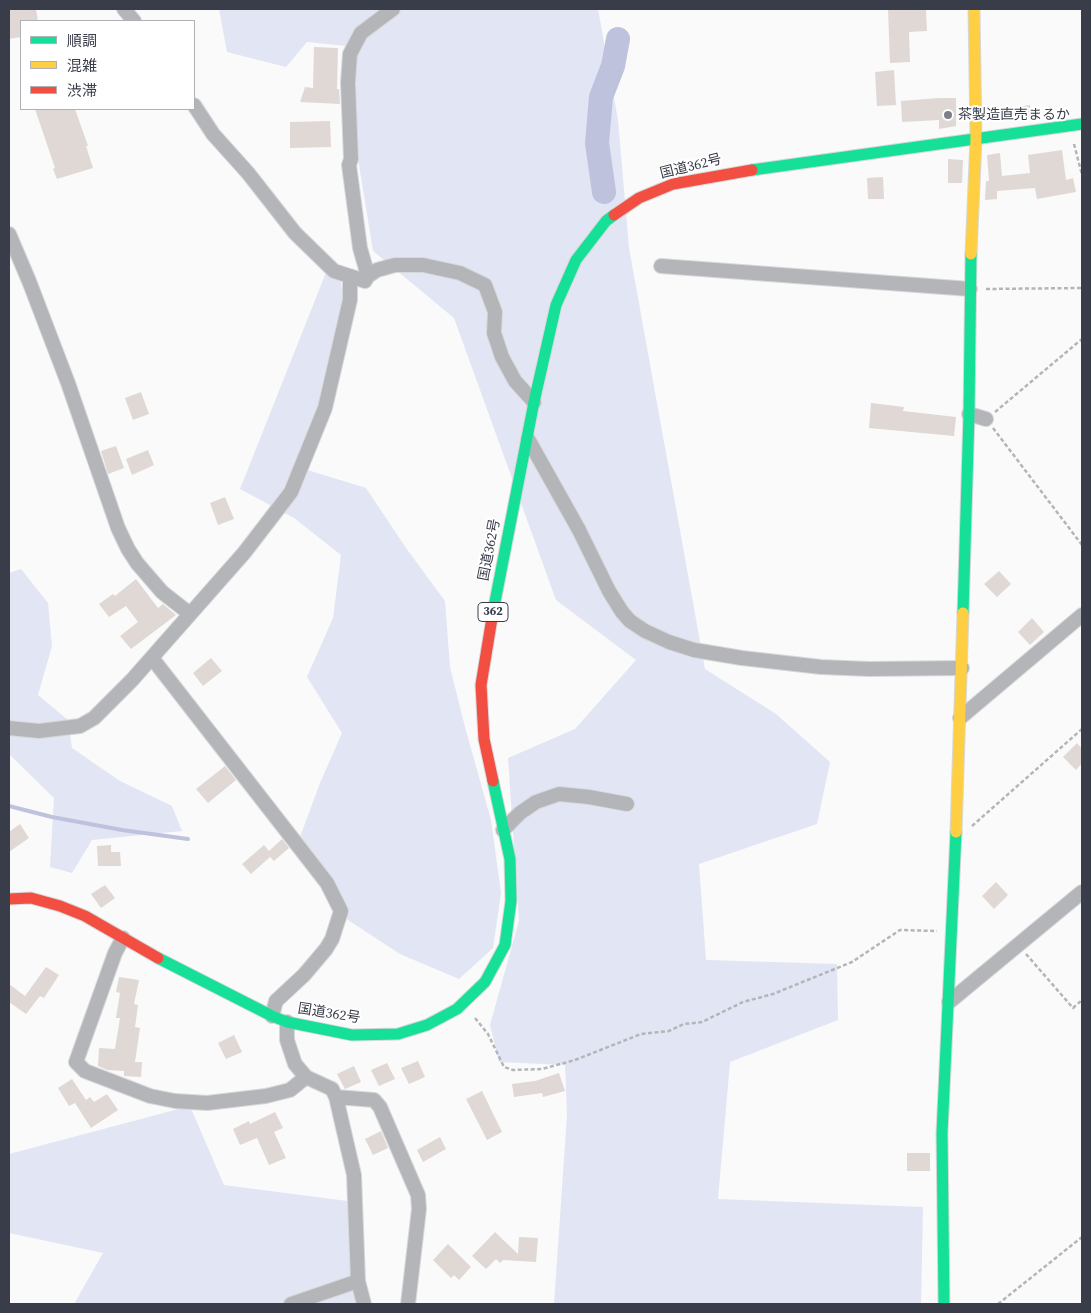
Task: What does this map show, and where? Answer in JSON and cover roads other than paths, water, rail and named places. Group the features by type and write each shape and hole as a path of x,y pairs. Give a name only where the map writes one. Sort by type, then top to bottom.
{"main road":[{"path":"944,1304 942,1133 962,668 969,414 970,289 976,139 974,9"},
{"name":"国道362号","path":"9,899 31,898 60,906 85,916 174,967 287,1022 352,1035 398,1034 427,1025 458,1010 485,982 505,945 511,901 510,859 484,739 481,685 492,617 534,402 556,305 576,260 606,221 639,198 673,184 729,173 1082,124"}],"street":[{"path":"124,9 133,20"},
{"path":"368,276 360,248 350,166 348,83 350,54 362,33 393,9"},
{"path":"195,107 213,134 273,203 295,233 334,271 365,281 376,270 395,265 423,265 460,273 485,285 496,312 494,333 502,357 515,382 534,402"},
{"path":"9,234 29,280 68,382 118,528 128,549 137,563 162,592 190,614"},
{"path":"661,266 970,289"},
{"path":"9,728 39,731 80,726 94,718 152,658 244,553 291,492 325,408 350,300 350,276"},
{"path":"969,414 986,419"},
{"path":"527,438 579,530 609,591 630,621 646,631 669,642 694,650 742,658 821,667 869,669 962,668"},
{"path":"960,718 1082,615"},
{"path":"152,658 327,883 340,911 332,939 326,950 304,975 276,1001 272,1016"},
{"path":"503,830 520,813 536,802 558,794 627,804"},
{"path":"949,1002 1082,892"},
{"path":"123,938 115,953 76,1062 85,1071 150,1096 175,1101 207,1103 266,1096 290,1090 306,1077"},
{"path":"287,1022 287,1040 295,1064 306,1077 332,1089 336,1098 354,1174 358,1281 364,1304"},
{"path":"336,1098 374,1100 380,1107 418,1195 419,1208 408,1304"},
{"path":"291,1304 358,1281"}],"waterway":[{"path":"604,192 597,143 601,97 613,66 618,39"},
{"path":"9,806 52,817 122,830 188,839"}],"place":[{"name":"茶製造直売まるか","path":"948,115"}]}
